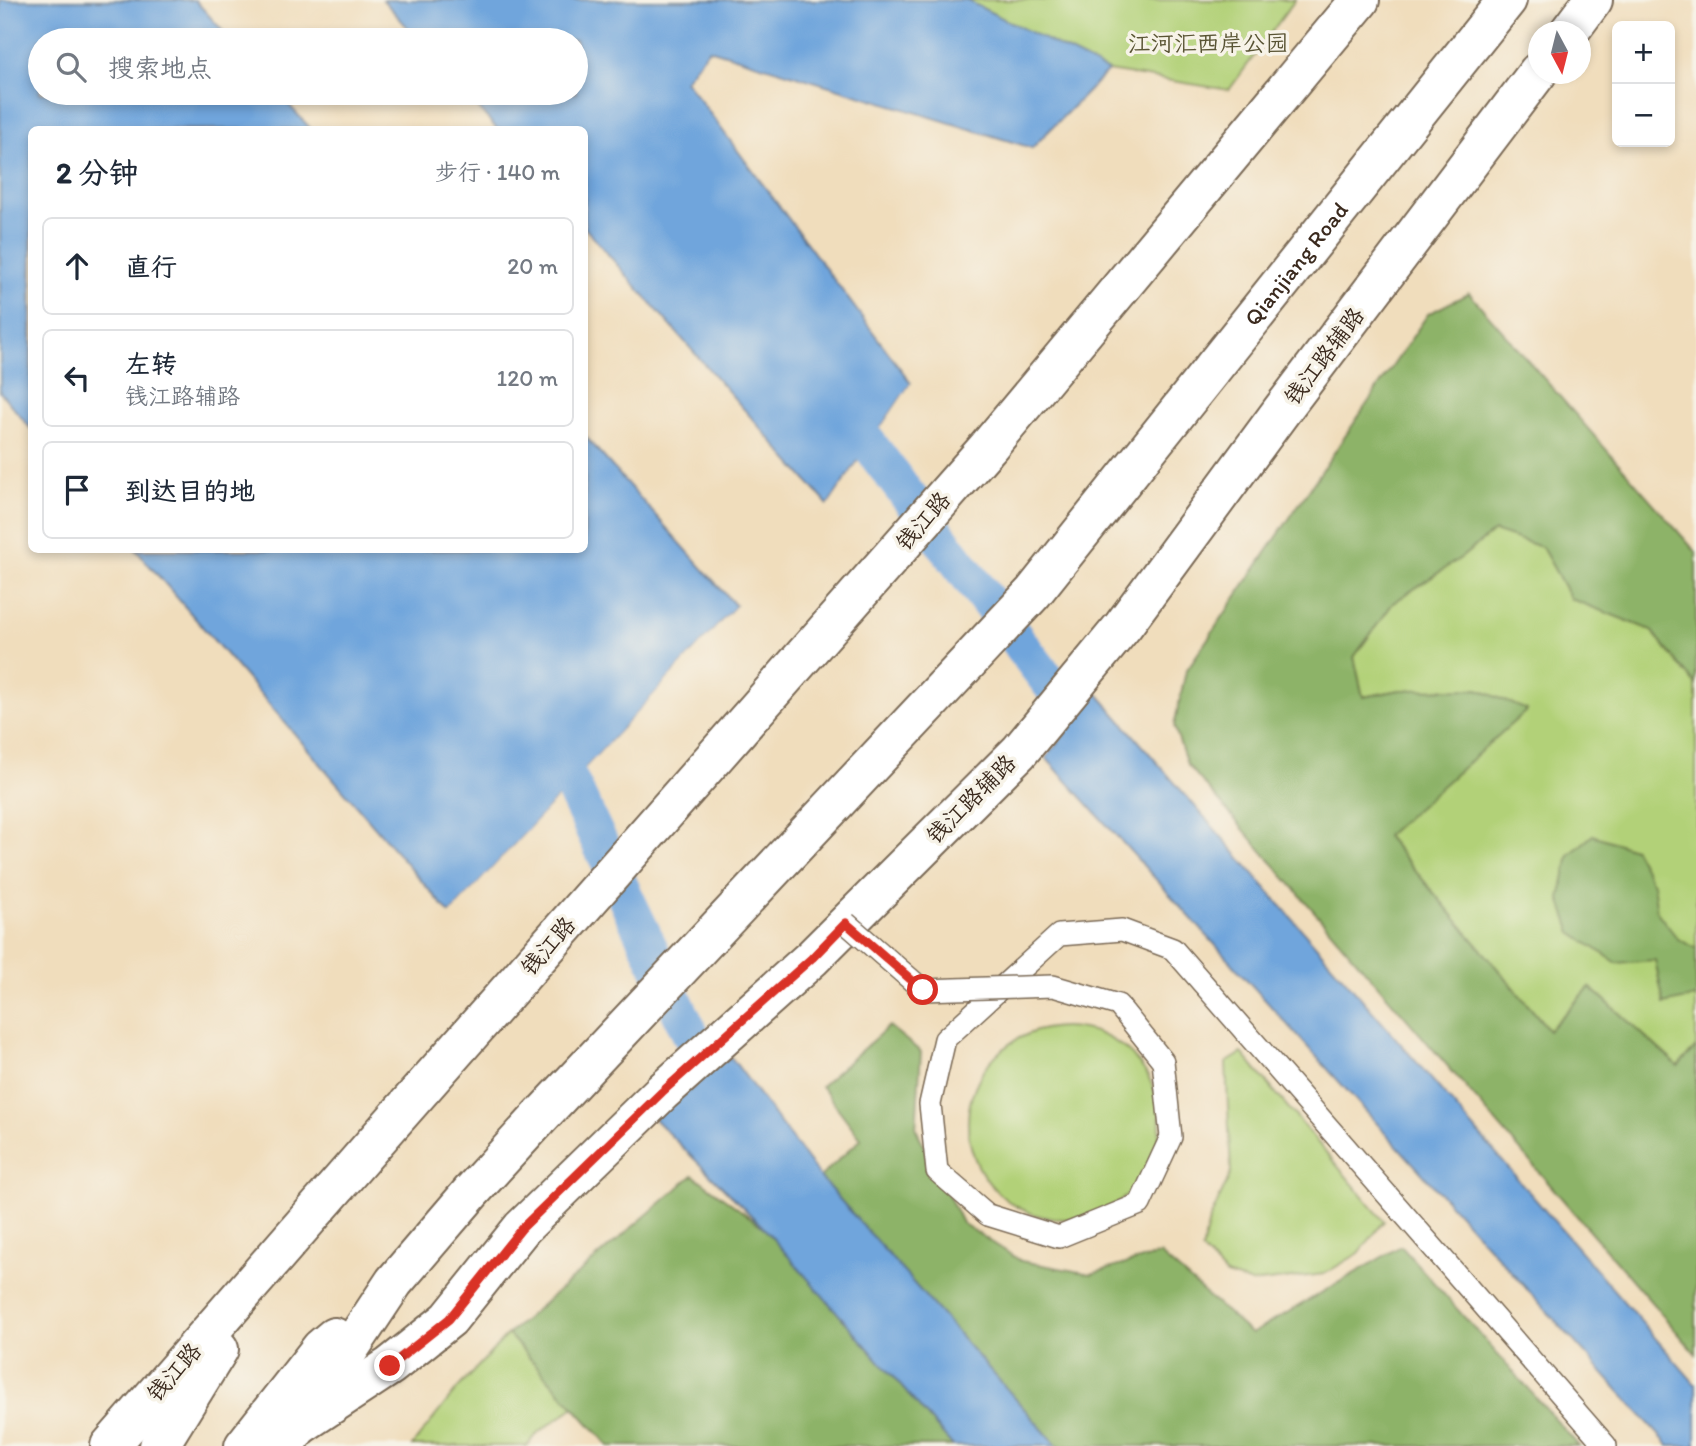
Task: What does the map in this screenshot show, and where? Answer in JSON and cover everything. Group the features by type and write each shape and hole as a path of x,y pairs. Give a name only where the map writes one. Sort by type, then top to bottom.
{"main road":[{"name":"钱江路","path":"110,1446 988,447 1360,0"},
{"name":"Qianjiang Road","path":"394,1282 472,1191 1033,593 1507,0"},
{"path":"1577,21 1593,0"},
{"name":"钱江路辅路","path":"292,1436 390,1366 449,1319 522,1228 662,1092 812,958 1019,752 1122,626 1529,84"},
{"path":"159,1446 279,1252"},
{"path":"292,1436 394,1282"},
{"path":"244,1446 321,1348 394,1282"}],"lane":[{"path":"846,923 923,990 1053,986 1118,1005 1163,1061 1171,1137 1140,1205 1059,1237 988,1216 937,1171 930,1104 944,1040 1059,935 1122,930 1173,949 1606,1446"}],"green space":[{"name":"江河汇西岸公园","path":"966,0 1295,0 1229,90 1108,71"},
{"path":"1469,293 1696,552 1696,685 1651,630 1571,599 1542,547 1494,531 1462,557 1393,603 1354,657 1363,697 1400,690 1478,689 1527,710 1386,836 1549,1030 1590,987 1678,1066 1696,1047 1696,1354 1187,764 1174,726 1186,671 1428,314"},
{"path":"1494,531 1542,547 1571,599 1651,630 1696,685 1696,1047 1678,1066 1590,987 1549,1030 1386,836 1526,710 1400,690 1363,697 1354,657 1393,603 1462,557"},
{"path":"1593,835 1634,849 1653,884 1657,912 1678,939 1696,948 1696,997 1664,1004 1655,960 1617,963 1572,933 1560,899 1569,855"},
{"path":"889,1026 921,1052 916,1129 962,1223 1021,1261 1091,1274 1160,1254 1251,1334 1401,1246 1579,1446 1057,1446 820,1177 861,1139 821,1086"},
{"path":"1064,1027 1101,1035 1132,1055 1152,1086 1160,1123 1152,1160 1132,1191 1101,1211 1064,1219 1027,1211 996,1191 976,1160 968,1123 976,1086 996,1055 1027,1035"},
{"path":"1242,1053 1384,1221 1359,1253 1324,1274 1252,1283 1226,1275 1202,1250 1209,1221 1231,1173 1226,1063"},
{"path":"693,1175 763,1227 953,1446 609,1446 508,1334"},
{"path":"508,1334 574,1407 538,1433 527,1446 412,1446 457,1389"}],"water":[{"path":"0,0 195,0 220,28 28,28 28,105 289,105 308,126 28,126 28,425 0,392"},
{"path":"383,0 966,0 1108,71 1032,148 709,49 685,80 911,383 828,505 588,231 588,126 494,126 476,105 588,105 588,28 408,28"},
{"path":"588,439 736,606 450,914 139,553 588,553"},
{"path":"1097,693 1696,1385 1696,1446 1669,1446 1046,758"},
{"path":"731,1057 820,1177 1057,1446 953,1446 763,1227 654,1119"}],"pier":[{"path":"911,383 914,386 831,507 827,508"},
{"path":"738,604 738,609 452,916 448,916"}],"waterway":[{"path":"839,405 1064,702 1110,755"},
{"path":"550,738 714,1084"}],"route":[{"path":"390,1366 449,1319 522,1228 662,1092 812,958 846,923 923,990"}]}
